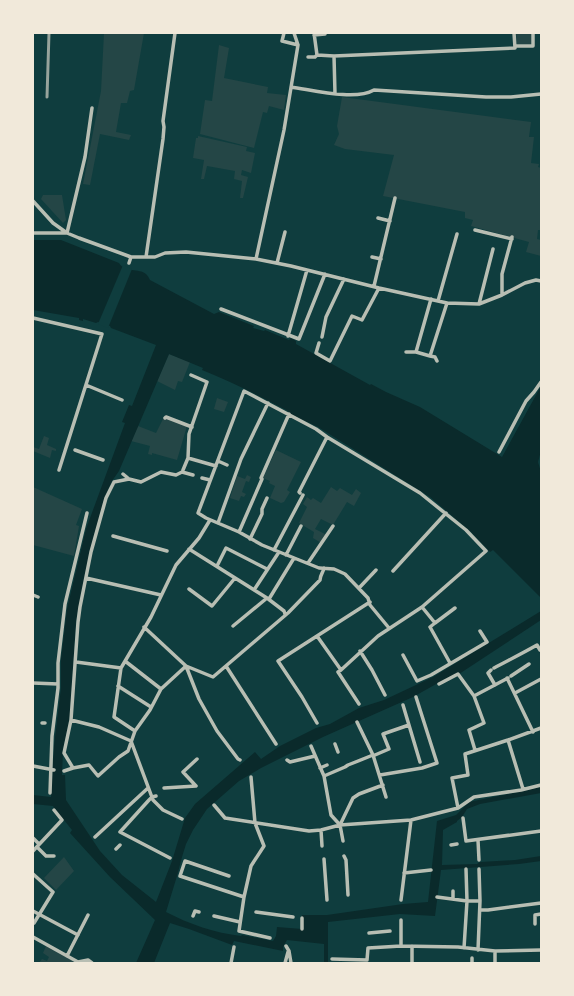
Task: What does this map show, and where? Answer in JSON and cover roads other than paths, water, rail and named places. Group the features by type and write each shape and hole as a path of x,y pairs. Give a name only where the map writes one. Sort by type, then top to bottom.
{"street":[{"path":"146,257 163,139 164,127 162,121 175,33"},
{"path":"284,33 282,41 298,45"},
{"path":"256,259 284,130 298,45 294,33"},
{"path":"514,33 515,47"},
{"path":"308,57 314,57 316,55 334,56 533,46 533,33"},
{"path":"316,55 314,34 325,34"},
{"path":"334,56 335,94"},
{"path":"296,58 301,57"},
{"path":"291,87 335,94 357,95 367,94 374,90 512,98 541,94"},
{"path":"68,233 85,157 92,108"},
{"path":"344,279 326,317 321,340 316,352 330,361 352,316 362,320 376,287 381,259 396,198"},
{"path":"33,201 53,223 68,233 131,257 155,258 165,253 186,252 256,259 443,302 479,304 502,295 525,283 536,280 541,281"},
{"path":"378,218 390,221"},
{"path":"475,230 512,238 502,274 502,295"},
{"path":"277,263 285,232"},
{"path":"33,233 68,233"},
{"path":"429,356 440,328 443,302 457,234"},
{"path":"479,304 493,249"},
{"path":"129,263 131,257"},
{"path":"372,257 381,259"},
{"path":"288,336 307,270"},
{"path":"221,309 299,339 325,274"},
{"path":"416,352 431,300"},
{"path":"33,318 101,333 68,447 59,470"},
{"path":"406,352 416,352 435,357 436,361"},
{"path":"183,470 188,458 187,433 192,427 208,382 191,375"},
{"path":"499,452 526,401 541,382"},
{"path":"86,385 122,400"},
{"path":"359,704 338,672 360,651 389,628 422,607 486,551 466,530 420,493 316,429 268,402 244,391 198,513 276,551 319,568 334,569 345,574 359,588 370,602 370,605 389,628"},
{"path":"218,523 241,459 268,402"},
{"path":"239,532 262,479 260,478 289,414"},
{"path":"166,417 192,427"},
{"path":"254,590 270,566 302,494 299,492 327,437"},
{"path":"75,450 103,460"},
{"path":"188,458 216,466"},
{"path":"218,461 227,465"},
{"path":"180,466 185,464"},
{"path":"123,474 129,478 141,482 161,472 176,475 182,472 193,475"},
{"path":"73,768 64,753 71,720 78,622 91,552 98,532 106,498 114,482 129,478"},
{"path":"202,478 210,480"},
{"path":"250,538 262,514 267,498"},
{"path":"50,793 53,724 58,684 58,663 64,604 86,513"},
{"path":"393,571 446,513"},
{"path":"134,732 114,717 121,668 151,617 181,555 200,538 210,520"},
{"path":"286,555 301,526"},
{"path":"308,563 333,526"},
{"path":"113,536 167,551"},
{"path":"217,566 226,548 267,569"},
{"path":"189,549 268,599 284,611 285,614"},
{"path":"233,626 268,599 294,558"},
{"path":"144,627 186,666 213,677 288,613 320,580 320,576 324,568"},
{"path":"359,588 376,570"},
{"path":"86,578 161,595"},
{"path":"189,589 212,606 235,578"},
{"path":"33,595 38,597"},
{"path":"317,723 278,661 370,602"},
{"path":"422,607 435,623"},
{"path":"450,663 430,627 455,608"},
{"path":"403,655 418,682 487,642 480,631"},
{"path":"316,636 341,670"},
{"path":"494,685 488,673 493,669 537,645 540,650"},
{"path":"360,651 385,695"},
{"path":"125,660 161,689"},
{"path":"76,662 121,668"},
{"path":"474,696 529,664"},
{"path":"64,771 88,764 98,776 128,750 134,732 151,708 161,689 186,666"},
{"path":"186,666 199,700 217,731 240,760"},
{"path":"226,666 276,744"},
{"path":"439,684 458,674 474,696 484,723 469,730 476,750"},
{"path":"509,677 533,732"},
{"path":"515,693 541,679"},
{"path":"33,683 58,684"},
{"path":"118,686 151,708"},
{"path":"380,775 421,764 436,763 416,697"},
{"path":"403,705 421,764"},
{"path":"71,720 99,727 131,742 152,798 164,810 182,819"},
{"path":"357,722 374,755 386,797"},
{"path":"324,776 389,749 382,734 409,725"},
{"path":"458,808 452,778 468,775 465,754 541,728"},
{"path":"508,740 523,789"},
{"path":"334,744 338,752"},
{"path":"311,746 324,776 330,815 340,825 343,841"},
{"path":"287,760 290,762 315,756"},
{"path":"164,788 196,786 183,772 197,759"},
{"path":"320,768 327,765"},
{"path":"33,766 52,770"},
{"path":"250,777 255,823 264,846 251,866 246,880 244,911 240,922 239,931 270,938"},
{"path":"340,825 352,798 383,785"},
{"path":"214,806 225,818 309,831 321,830 340,825 410,820 458,808 474,797 541,785"},
{"path":"94,837 148,788"},
{"path":"152,798 120,832 170,858"},
{"path":"33,851 62,820 54,810"},
{"path":"464,818 465,842 541,831"},
{"path":"401,900 410,820"},
{"path":"321,830 322,846"},
{"path":"33,838 46,856 54,856"},
{"path":"478,840 479,860"},
{"path":"451,845 456,844"},
{"path":"116,849 120,845"},
{"path":"344,856 346,860 348,895"},
{"path":"324,860 327,900"},
{"path":"229,876 185,861 180,876 244,897"},
{"path":"464,948 467,901 466,869"},
{"path":"478,950 480,910 479,869"},
{"path":"404,872 431,870"},
{"path":"33,874 53,892 34,924"},
{"path":"453,891 453,898"},
{"path":"437,896 467,901 480,901"},
{"path":"480,910 541,903"},
{"path":"33,911 78,935"},
{"path":"193,916 195,911 199,912"},
{"path":"256,912 293,917"},
{"path":"535,924 535,915 541,914"},
{"path":"67,956 88,916"},
{"path":"214,916 240,922"},
{"path":"302,918 303,928"},
{"path":"401,920 401,946"},
{"path":"369,933 390,931"},
{"path":"33,937 78,962 88,960 92,963"},
{"path":"286,946 289,950 291,963"},
{"path":"332,959 367,960 368,948 401,946 464,948 472,950 495,951 541,950"},
{"path":"412,946 412,963"},
{"path":"231,963 234,947"},
{"path":"285,963 289,950"},
{"path":"495,951 495,963"}],"railway":[{"path":"47,97 49,33"}]}
